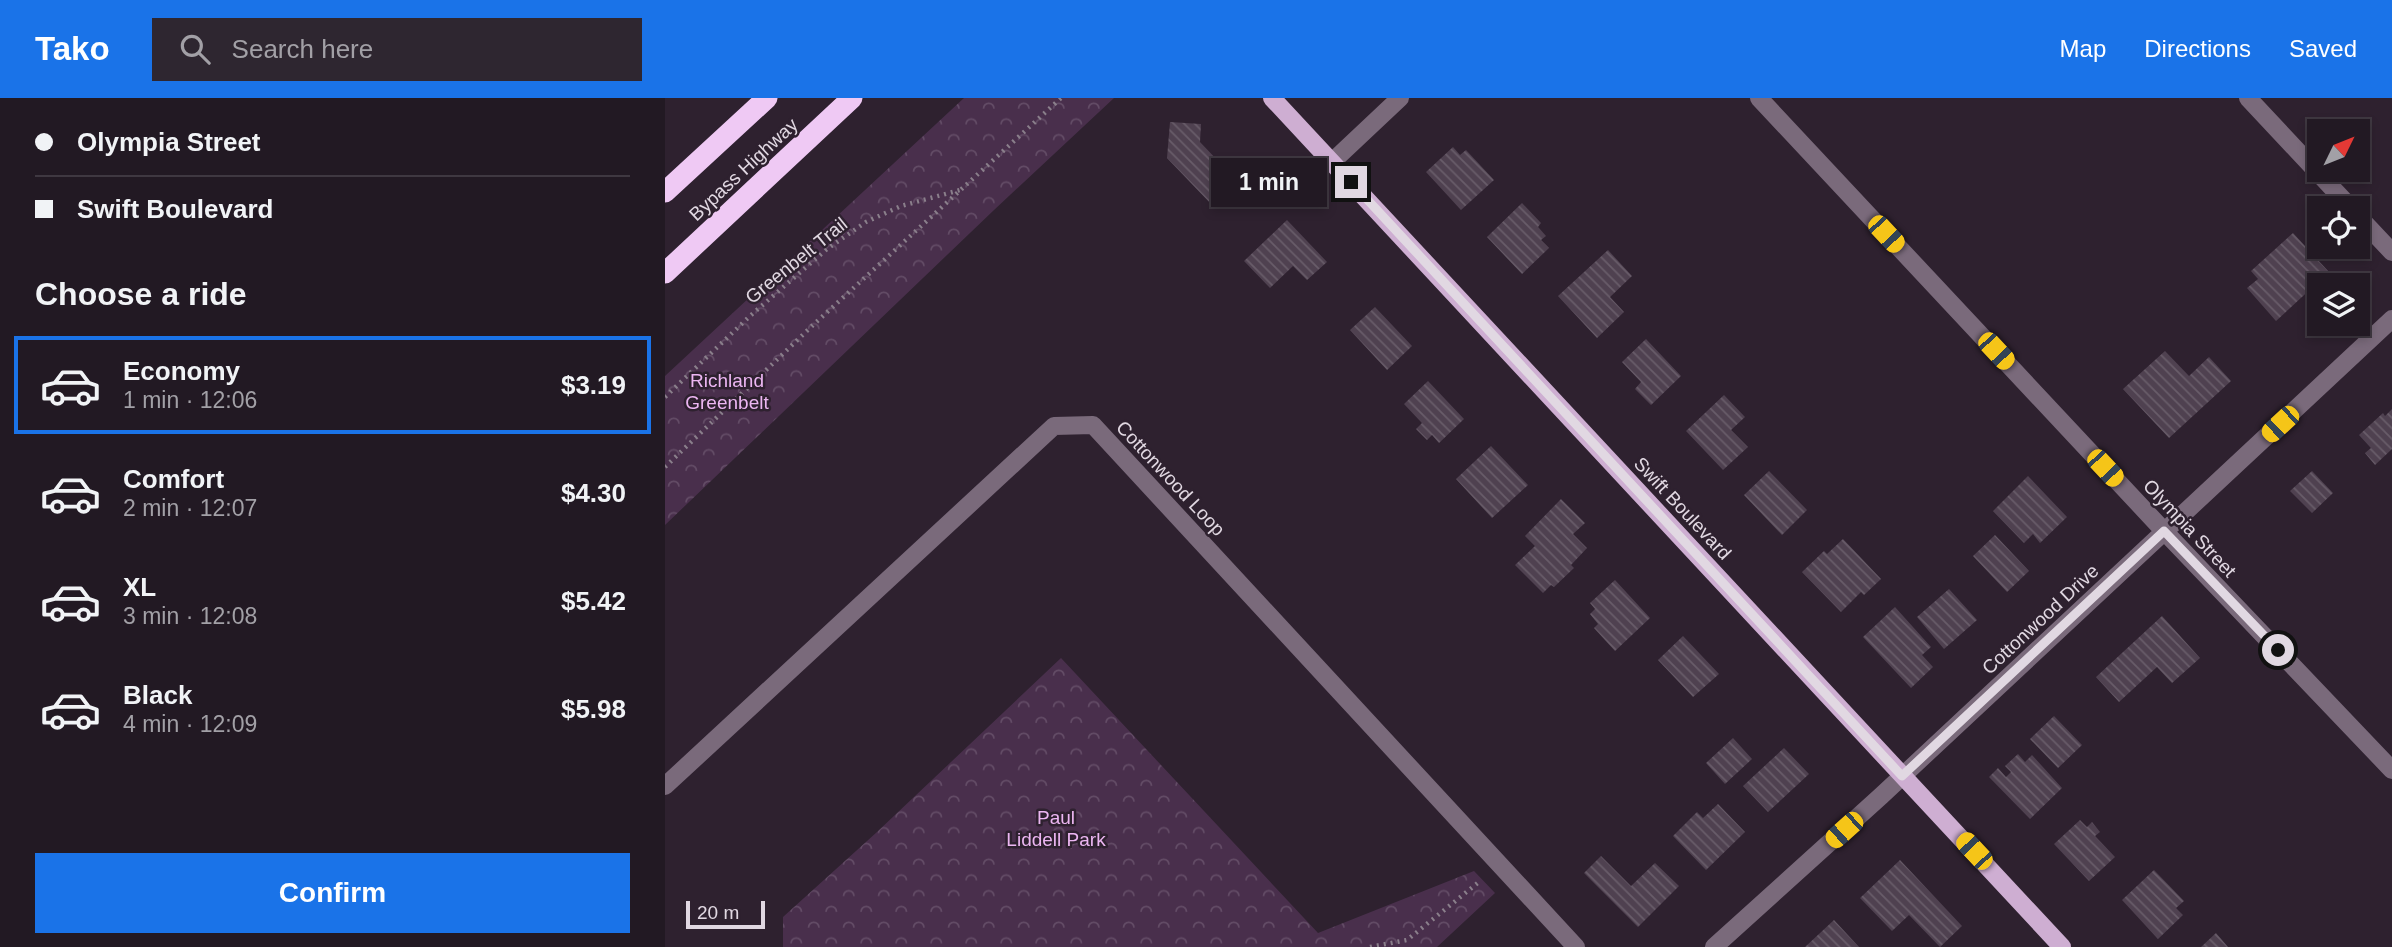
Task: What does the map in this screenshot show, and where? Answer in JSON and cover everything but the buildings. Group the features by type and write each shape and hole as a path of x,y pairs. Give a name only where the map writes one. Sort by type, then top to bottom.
{"highway":[{"name":"Bypass Highway","path":"665,192 767,98"},
{"name":"Bypass Highway","path":"665,273 852,98"}],"main road":[{"name":"Swift Boulevard","path":"1272,98 2063,947"}],"street":[{"path":"1332,162 1400,98"},
{"name":"Olympia Street","path":"1759,98 2392,770"},
{"path":"2248,98 2340,196"},
{"path":"2370,229 2392,252"},
{"name":"Cottonwood Drive","path":"1714,947 1902,776 2392,319"},
{"name":"Cottonwood Loop","path":"665,786 1054,426 1093,425 1576,947"}],"path":[{"name":"Greenbelt Trail","path":"665,397 750,316 827,249 866,222 889,212 961,190 1061,98"},
{"path":"665,467 961,190"},
{"path":"1370,947 1406,940 1479,882"}],"green space":[{"name":"Richland Greenbelt","path":"964,98 1114,98 665,525 665,376"},
{"name":"Paul Liddell Park","path":"1061,658 1318,933 1474,871 1495,893 1437,947 783,947 783,917"}],"route":[{"path":"1351,182 1902,776 2164,531 2278,650"}]}
